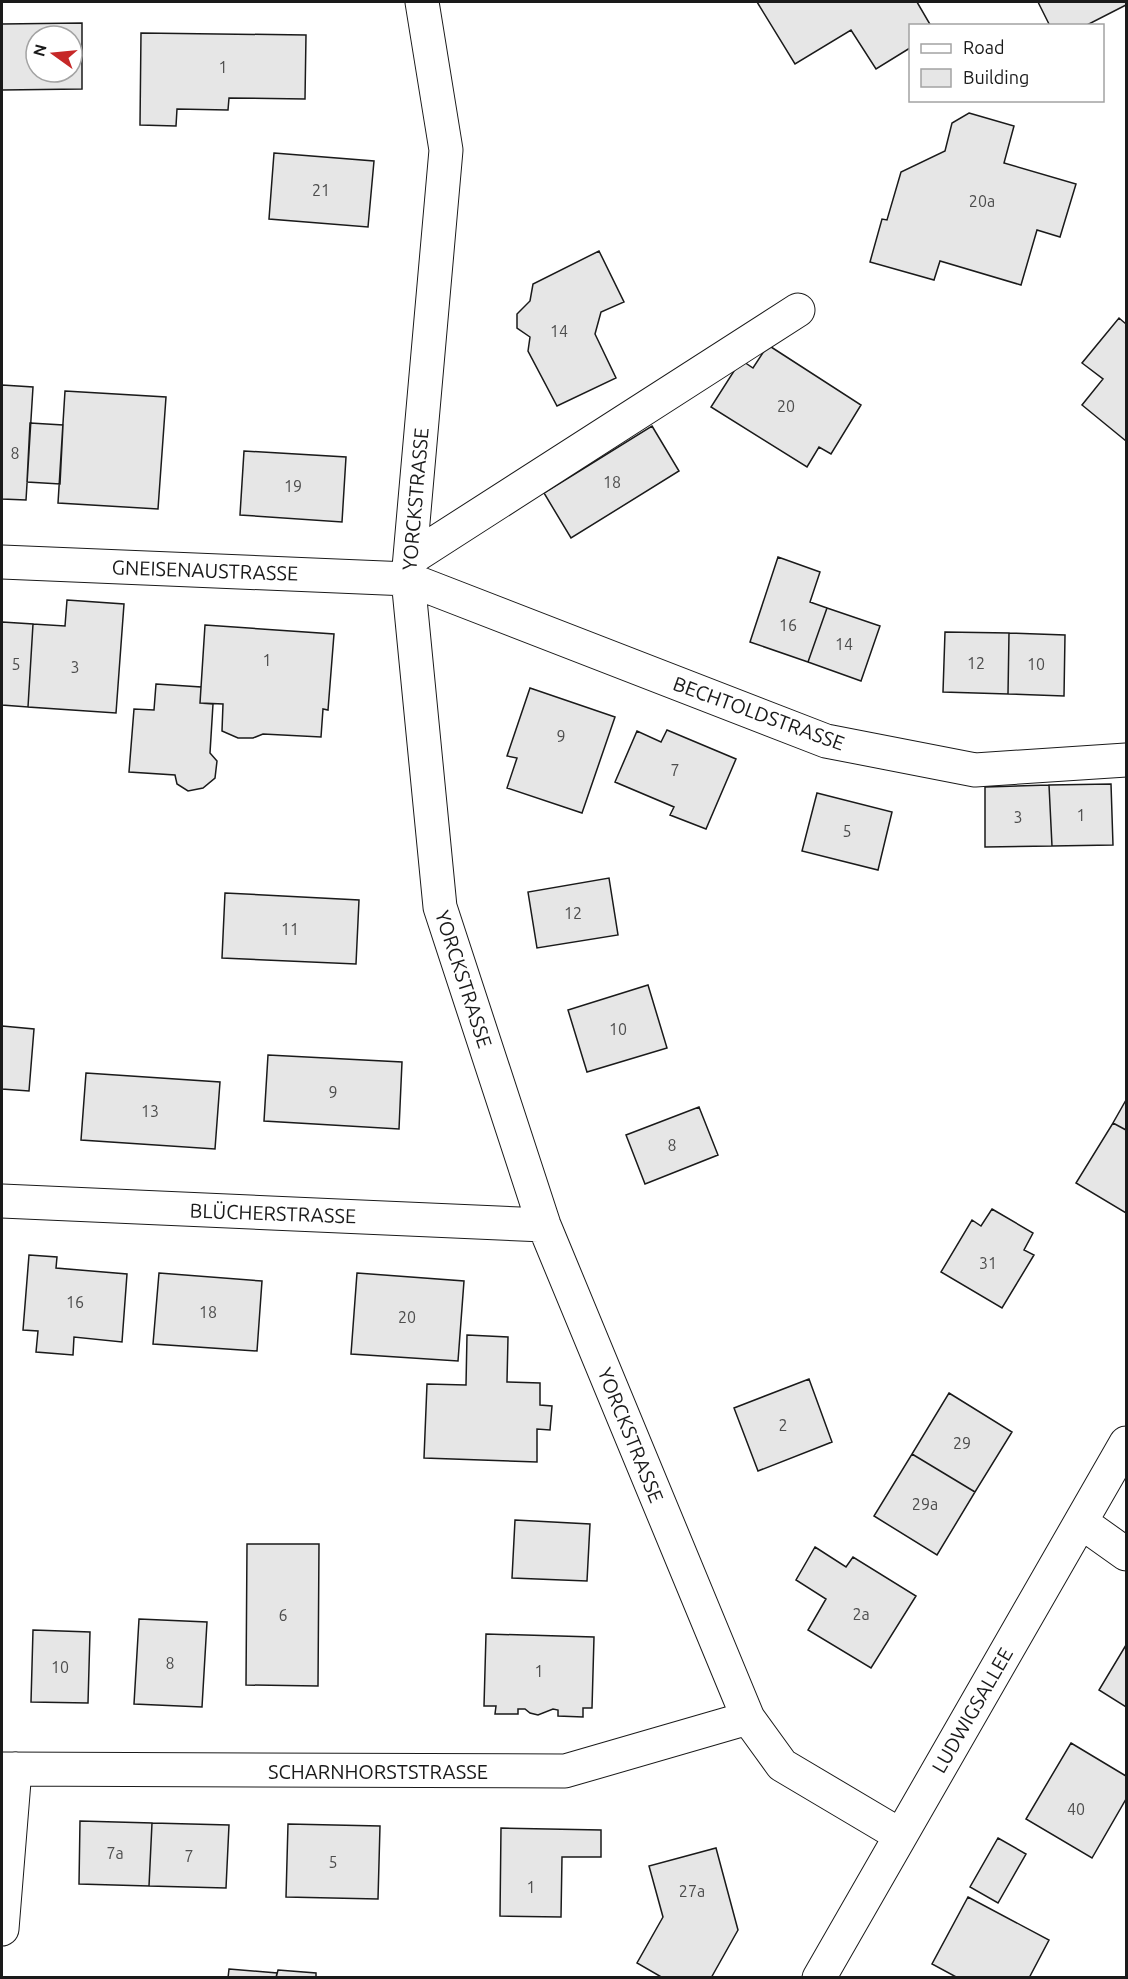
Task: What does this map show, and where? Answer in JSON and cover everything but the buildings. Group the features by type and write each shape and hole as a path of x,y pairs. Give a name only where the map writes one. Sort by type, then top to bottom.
{"street":[{"name":"YORCKSTRASSE","path":"422,2 446,150 409,569 440,907 544,1225 748,1718 782,1765 900,1835"},
{"path":"409,569 798,310"},
{"name":"GNEISENAUSTRASSE","path":"2,562 409,569"},
{"name":"BECHTOLDSTRASSE","path":"409,569 826,741 975,770 1126,760"},
{"name":"BLÜCHERSTRASSE","path":"2,1201 544,1225"},
{"name":"LUDWIGSALLEE","path":"823,1975 900,1835 1126,1443"},
{"path":"1081,1522 1126,1554"},
{"name":"SCHARNHORSTSTRASSE","path":"8,1769 565,1771 748,1718"},
{"path":"2,1929 8,1769"}]}
